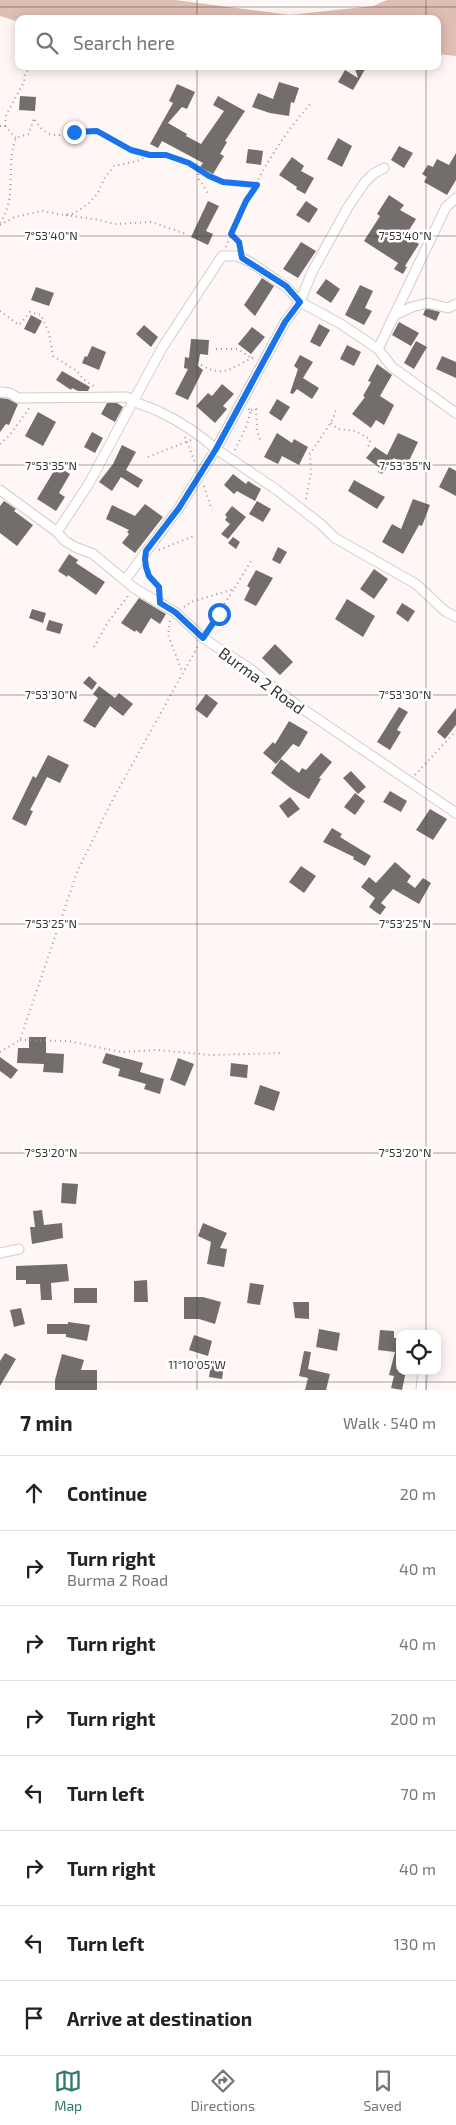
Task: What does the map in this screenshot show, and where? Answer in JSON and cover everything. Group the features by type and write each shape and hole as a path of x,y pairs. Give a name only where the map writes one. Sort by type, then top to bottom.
{"street":[{"path":"125,580 179,508 216,449 285,322 300,302 312,272 353,199 373,174 384,168"},
{"path":"378,349 446,207 456,198"},
{"path":"57,532 88,485 162,348 222,256 230,255 242,258 286,286 300,302 341,324 378,349 392,367 456,413"},
{"path":"394,315 412,307 428,303 448,308 456,304"},
{"path":"0,392 10,393 18,398 127,397 134,402 160,412 192,432 199,434 231,460 261,478 303,509 335,538 416,584 445,611 456,617"},
{"name":"Burma 2 Road","path":"0,490 57,532 65,541 94,554 134,588 173,611 203,638 249,668 345,739 456,813"},
{"path":"0,1253 19,1249"},
{"path":"422,1390 423,1375"}],"path":[{"path":"5,126 6,116 24,82 25,74 28,70"},
{"path":"222,256 246,201 286,133 312,102"},
{"path":"0,224 10,202 10,152 16,138 29,134 34,118 39,127 48,133 67,136 74,132 97,131 131,150 150,155 166,155 189,163 223,182 257,185"},
{"path":"0,126 5,126 16,138"},
{"path":"64,215 73,214 88,204 98,193 104,179 114,166 137,161 150,155"},
{"path":"198,169 199,178 209,194"},
{"path":"0,224 15,217 42,211 115,224 151,222 186,234"},
{"path":"231,234 239,242 242,258"},
{"path":"0,311 19,326 30,312 41,315 49,333 54,356 77,371 83,379 107,396"},
{"path":"216,349 238,349 262,364"},
{"path":"202,365 214,372 221,372 234,368 252,358"},
{"path":"0,444 10,435 30,408 30,398"},
{"path":"303,509 311,473 310,454 331,422 336,408"},
{"path":"234,413 247,409 256,409 257,431 261,442"},
{"path":"231,460 247,425 250,410"},
{"path":"331,422 338,430"},
{"path":"327,428 355,431 370,439 366,450"},
{"path":"148,457 186,443 199,434"},
{"path":"146,551 163,550 196,535"},
{"path":"20,1040 77,872 182,672 251,561"},
{"path":"146,567 149,576 159,587 160,603"},
{"path":"94,647 108,622 134,588"},
{"path":"182,672 168,635 172,612 191,602 234,589"},
{"path":"410,781 456,731"},
{"path":"0,1052 20,1040 68,1041 122,1052 157,1050 210,1055 284,1053"}],"shaded area":[{"path":"0,0 175,0 290,15 15,15 15,21 0,16"},
{"path":"387,0 456,0 456,56 441,54 441,15 290,15 373,6"}],"building":[{"path":"345,70 358,78 355,70 365,70 353,90 338,82"},
{"path":"279,82 299,88 294,103 291,102 289,116 270,113 252,107 258,93 273,99"},
{"path":"177,84 195,92 187,109 182,107 168,123 201,144 224,111 213,105 218,96 245,111 225,141 227,142 220,154 224,156 213,174 200,167 203,163 162,141 158,148 150,144 173,103 169,101"},
{"path":"20,96 36,97 35,111 19,110"},
{"path":"338,138 352,146 342,167 327,159"},
{"path":"399,146 413,153 404,168 391,160"},
{"path":"248,149 263,151 261,165 246,163"},
{"path":"456,153 456,180 447,195 424,182 427,177 422,174 428,165 433,167 437,159 449,165"},
{"path":"292,157 304,166 301,171 314,178 305,194 279,175"},
{"path":"389,195 404,205 400,210 416,219 406,235 419,244 405,266 407,267 403,274 394,269 398,263 364,241 380,216 377,214"},
{"path":"208,201 219,206 206,231 213,234 208,245 191,237"},
{"path":"306,201 318,209 309,223 296,215"},
{"path":"301,242 316,251 298,278 283,269"},
{"path":"262,278 274,286 255,316 244,305"},
{"path":"326,279 340,289 331,303 316,293"},
{"path":"360,285 373,291 365,308 372,311 364,325 345,315"},
{"path":"36,287 54,293 49,306 31,300"},
{"path":"425,310 440,312 436,321 423,315"},
{"path":"31,315 42,321 35,334 24,329"},
{"path":"399,322 419,333 411,346 392,335"},
{"path":"319,324 330,330 320,347 310,342"},
{"path":"144,325 158,337 151,347 136,334"},
{"path":"252,327 265,337 251,354 238,344"},
{"path":"191,339 209,340 208,355 200,354 198,366 203,370 188,400 175,394 188,369 184,368 185,357 189,358"},
{"path":"416,341 427,347 414,369 404,363"},
{"path":"347,345 361,352 354,366 340,359"},
{"path":"92,346 106,352 99,370 82,363"},
{"path":"300,355 313,362 303,378 319,388 312,399 297,389 293,394 290,393 298,369 294,366"},
{"path":"442,356 456,362 456,378 436,369"},
{"path":"377,364 392,375 380,396 394,405 384,425 376,420 371,428 352,414 365,397 363,396 371,382 368,381"},
{"path":"62,371 90,387 88,391 78,391 72,388 71,390 56,380"},
{"path":"222,384 234,394 223,406 227,409 215,423 196,406 208,393 212,396"},
{"path":"0,398 8,399 18,404 9,425 6,424 0,432"},
{"path":"277,399 290,407 281,421 269,413"},
{"path":"107,403 117,403 123,407 115,422 101,414"},
{"path":"38,412 56,422 43,446 25,436"},
{"path":"92,432 103,438 95,453 84,447"},
{"path":"277,433 292,443 294,439 308,447 299,465 282,456 278,464 264,457"},
{"path":"398,433 418,442 407,465 394,458 382,474 378,472 380,468 366,458 375,447 387,455"},
{"path":"122,445 136,452 126,470 143,480 138,488 121,477 112,491 99,482 113,464"},
{"path":"57,466 70,474 59,493 65,497 56,511 37,499"},
{"path":"449,467 456,471 456,496 439,487"},
{"path":"233,474 246,484 248,481 261,489 255,501 237,491 234,494 224,485"},
{"path":"354,480 385,497 377,509 348,491"},
{"path":"413,499 430,505 422,526 419,525 403,554 382,542 392,524 401,529"},
{"path":"4,501 33,525 17,546 0,533 0,506"},
{"path":"257,501 271,509 263,522 249,514"},
{"path":"145,504 163,517 135,553 122,543 129,534 127,532 129,530 106,519 112,505 135,516"},
{"path":"232,506 246,517 228,539 221,534 230,524 225,520 227,517 225,515"},
{"path":"233,537 240,542 236,549 228,543"},
{"path":"278,547 287,552 280,564 272,560"},
{"path":"69,554 78,560 76,563 105,582 96,595 68,575 67,577 58,571"},
{"path":"374,569 388,579 374,599 360,589"},
{"path":"256,570 273,578 256,606 244,600 250,588 247,586"},
{"path":"139,598 166,614 160,624 151,618 141,634 121,623"},
{"path":"347,599 375,616 363,637 335,619"},
{"path":"402,603 415,611 408,622 396,613"},
{"path":"32,609 46,613 43,623 29,618"},
{"path":"49,620 63,624 60,634 46,630"},
{"path":"275,644 293,662 280,675 262,658"},
{"path":"89,676 97,683 92,690 83,683"},
{"path":"99,686 115,698 119,693 133,704 123,716 110,706 95,728 83,721 98,698 93,694"},
{"path":"206,694 218,703 207,718 195,709"},
{"path":"399,707 408,712 397,730 401,732 390,750 377,742"},
{"path":"456,708 456,725 445,739 437,732"},
{"path":"289,721 308,732 299,747 293,744 276,764 263,753 273,742 275,744"},
{"path":"321,753 332,762 319,778 321,779 309,799 271,773 281,759 299,773 302,768 306,770"},
{"path":"48,755 69,765 60,783 47,777 30,810 33,811 26,826 12,819 33,776 36,778"},
{"path":"351,771 366,787 358,794 343,778"},
{"path":"390,791 407,801 401,812 383,802"},
{"path":"355,793 365,801 355,815 344,807"},
{"path":"290,797 300,809 288,818 279,806"},
{"path":"430,809 447,819 433,840 416,830"},
{"path":"332,828 342,834 340,837 371,856 365,866 353,859 354,857 323,842"},
{"path":"395,862 411,876 407,882 415,888 423,878 431,883 419,904 393,889 381,903 386,907 380,915 369,907 375,898 361,887 369,877 376,883"},
{"path":"301,866 316,876 304,893 289,882"},
{"path":"29,1037 46,1037 46,1053 64,1054 63,1073 43,1072 44,1064 17,1063 18,1048 29,1048"},
{"path":"106,1053 143,1063 140,1072 164,1079 160,1094 144,1089 146,1084 118,1076 120,1069 102,1063"},
{"path":"0,1057 18,1070 11,1079 0,1071"},
{"path":"178,1058 194,1064 185,1086 170,1080"},
{"path":"231,1063 248,1065 247,1078 230,1076"},
{"path":"260,1085 280,1092 274,1111 254,1104"},
{"path":"62,1183 78,1184 76,1204 61,1203"},
{"path":"42,1210 44,1225 62,1223 63,1238 32,1244 30,1227 35,1227 33,1211"},
{"path":"203,1223 227,1233 220,1248 227,1249 224,1267 207,1264 211,1242 198,1236"},
{"path":"67,1264 69,1281 51,1283 52,1300 41,1300 40,1284 26,1284 26,1280 16,1280 16,1266"},
{"path":"147,1280 148,1302 134,1302 134,1281"},
{"path":"250,1283 264,1285 260,1305 247,1303"},
{"path":"74,1288 97,1288 97,1303 74,1303"},
{"path":"184,1297 203,1297 221,1302 215,1324 199,1319 184,1319"},
{"path":"293,1302 309,1302 309,1319 295,1318"},
{"path":"21,1308 25,1324 14,1327 10,1310"},
{"path":"68,1322 90,1325 87,1341 66,1337 66,1334 47,1334 47,1324 68,1324"},
{"path":"319,1329 340,1333 337,1351 316,1347"},
{"path":"380,1330 394,1331 394,1338 396,1338 396,1375 405,1375 402,1390 391,1388 394,1376 389,1375 395,1352 378,1350"},
{"path":"194,1335 212,1341 208,1356 189,1350"},
{"path":"304,1351 311,1352 308,1369 330,1374 326,1390 305,1390 308,1378 299,1376"},
{"path":"5,1353 16,1359 0,1386 0,1361"},
{"path":"62,1354 84,1360 81,1370 97,1370 97,1390 55,1390 55,1380"},
{"path":"211,1363 224,1365 222,1379 209,1377"}],"route":[{"path":"74,132 84,130 97,131 131,150 150,155 166,155 189,163 209,176 223,182 257,185 246,201 231,234 239,242 242,258 286,286 300,302 285,322 216,449 179,508 146,551 146,567 149,576 159,587 160,603 175,612 203,638 219,614"}]}
